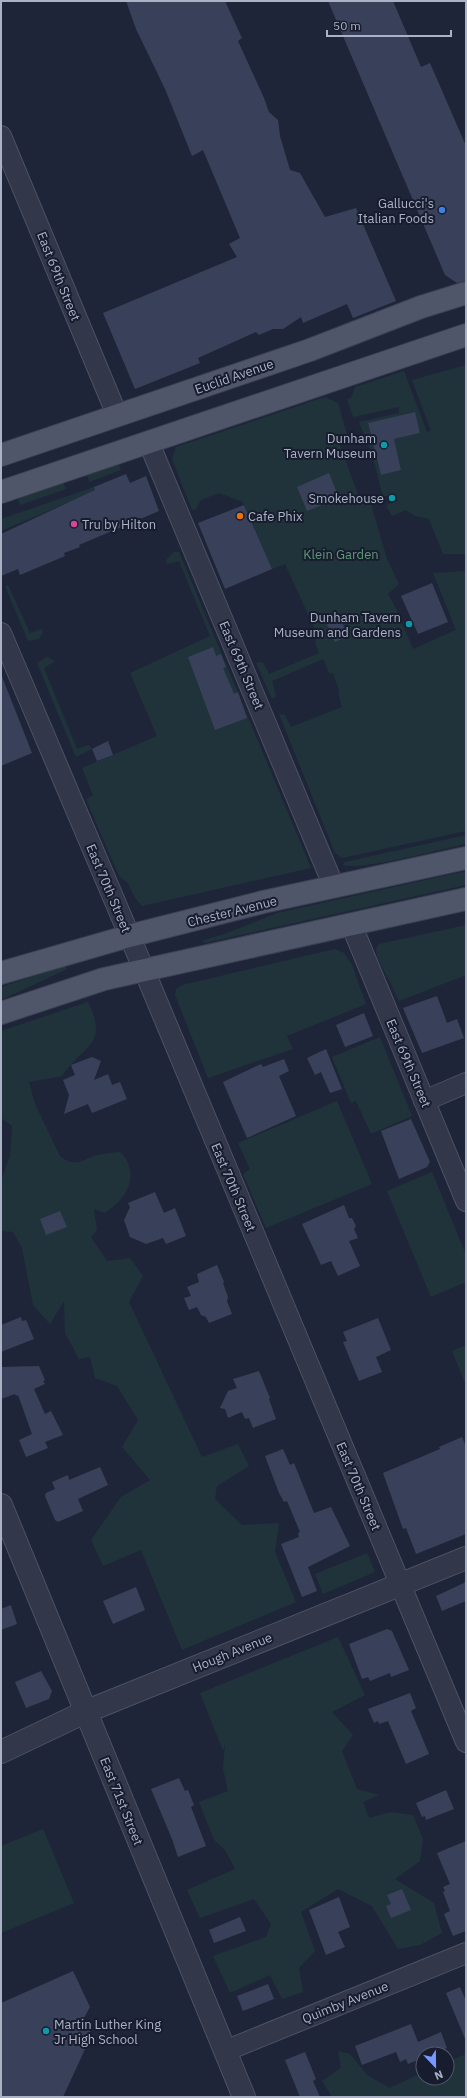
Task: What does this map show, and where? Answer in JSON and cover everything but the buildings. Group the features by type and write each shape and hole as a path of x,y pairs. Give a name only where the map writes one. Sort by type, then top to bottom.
{"main road":[{"name":"Euclid Avenue","path":"1,455 310,350 421,308 466,293"},
{"path":"1,492 466,335"},
{"name":"Chester Avenue","path":"1,973 129,936 263,902 466,858"},
{"path":"1,1013 63,991 144,970 466,899"}],"street":[{"name":"East 69th Street","path":"1,136 117,416"},
{"name":"East 69th Street","path":"149,443 334,887"},
{"name":"East 70th Street","path":"1,633 144,970 466,1742"},
{"name":"East 69th Street","path":"351,924 466,1201"},
{"path":"424,1101 466,1083"},
{"name":"East 71st Street","path":"1,1505 244,2097"},
{"name":"Hough Avenue","path":"1,1752 85,1712 466,1558"},
{"name":"Quimby Avenue","path":"225,2051 466,1953"}],"green space":[{"path":"466,365 466,554 443,554 429,519 415,516 406,510 392,516 386,505 398,501 395,493 383,497 372,454 359,422 399,413 399,407 353,417 347,399 351,398 355,387 404,371 427,432 431,431 412,380","holes":["414,412 420,433 394,439 401,470 381,475 368,424"]},
{"name":"Klein Garden","path":"325,397 338,403 348,438 339,442 360,500 371,504 387,559 399,584 388,594 413,649 456,630 433,573 466,571 466,831 342,858 335,853 279,714 285,715 291,727 342,707 338,693 339,690 333,673 329,673 323,659 272,681 276,696 272,699 256,663 263,662 269,674 319,653 315,642 318,637 316,632 285,564 272,569 243,502 219,493 201,500 196,509 192,510 172,459 176,447"},
{"path":"118,463 121,470 89,482 87,474"},
{"path":"63,482 66,489 20,505 17,497"},
{"path":"94,487 95,490 92,491 95,496 79,498 1,531 1,519"},
{"path":"174,552 179,552 311,868 142,906 135,898 128,883 119,876 86,799 93,795 82,768 157,736 130,673 210,636 179,561 167,564 166,560"},
{"path":"8,585 30,633 41,629 43,632 39,639 28,641 5,586"},
{"path":"47,657 55,661 44,668 77,749 89,745 92,749 76,757 37,663"},
{"path":"466,835 466,844 403,859 367,865 343,865 345,862"},
{"path":"466,871 466,885 204,943 203,940 222,935 277,913"},
{"path":"466,925 466,975 399,1001 377,956 376,949 379,944"},
{"path":"335,949 344,953 352,965 366,1004 287,1036 293,1049 208,1078 175,995 176,989 182,985"},
{"path":"65,966 67,969 1,1000 1,987"},
{"path":"88,1002 94,1016 96,1027 95,1036 91,1043 70,1065 62,1076 29,1082 35,1104 60,1156 66,1160 70,1162 79,1162 101,1154 120,1152 127,1161 130,1178 127,1190 122,1198 105,1213 94,1209 97,1230 91,1237 107,1261 130,1258 143,1276 129,1302 202,1457 238,1444 249,1466 217,1486 215,1499 242,1525 279,1523 275,1552 296,1602 182,1650 141,1550 103,1566 91,1540 121,1497 150,1480 122,1447 138,1420 117,1386 95,1378 90,1357 79,1359 65,1333 64,1301 50,1324 33,1305 22,1248 13,1232 1,1231 1,1180 10,1156 12,1126 1,1118 1,1031"},
{"path":"380,1037 412,1116 371,1134 356,1101 351,1103 332,1057"},
{"path":"337,1101 372,1184 266,1228 243,1174 250,1169 238,1143"},
{"path":"432,1172 466,1255 466,1282 431,1297 387,1191"},
{"path":"466,1345 466,1386 452,1351"},
{"path":"367,1553 375,1572 323,1594 315,1574"},
{"path":"338,1637 365,1695 332,1712 353,1735 342,1751 357,1789 379,1795 363,1802 369,1818 390,1812 413,1815 423,1839 420,1861 395,1879 434,1903 442,1933 420,1945 398,1949 372,1906 338,1889 301,1912 315,1951 299,1968 303,1992 282,1999 270,1975 230,1993 213,1956 266,1937 271,1924 254,1899 200,1918 187,1890 235,1869 225,1850 214,1840 199,1802 228,1791 223,1768 225,1744 223,1751 200,1693"},
{"path":"43,1829 74,1903 1,1933 1,1846"},
{"path":"338,2051 350,2054 367,2075 390,2088 415,2076 415,2086 455,2086 455,2059 466,2054 466,2097 332,2097 322,2081 341,2068"}],"place":[{"name":"Gallucci's Italian Foods","path":"442,210"},
{"name":"Dunham Tavern Museum","path":"384,445"},
{"name":"Smokehouse","path":"392,498"},
{"name":"Cafe Phix","path":"240,516"},
{"name":"Tru by Hilton","path":"74,524"},
{"name":"Dunham Tavern Museum and Gardens","path":"409,624"},
{"name":"Martin Luther King Jr High School","path":"46,2031"}]}
